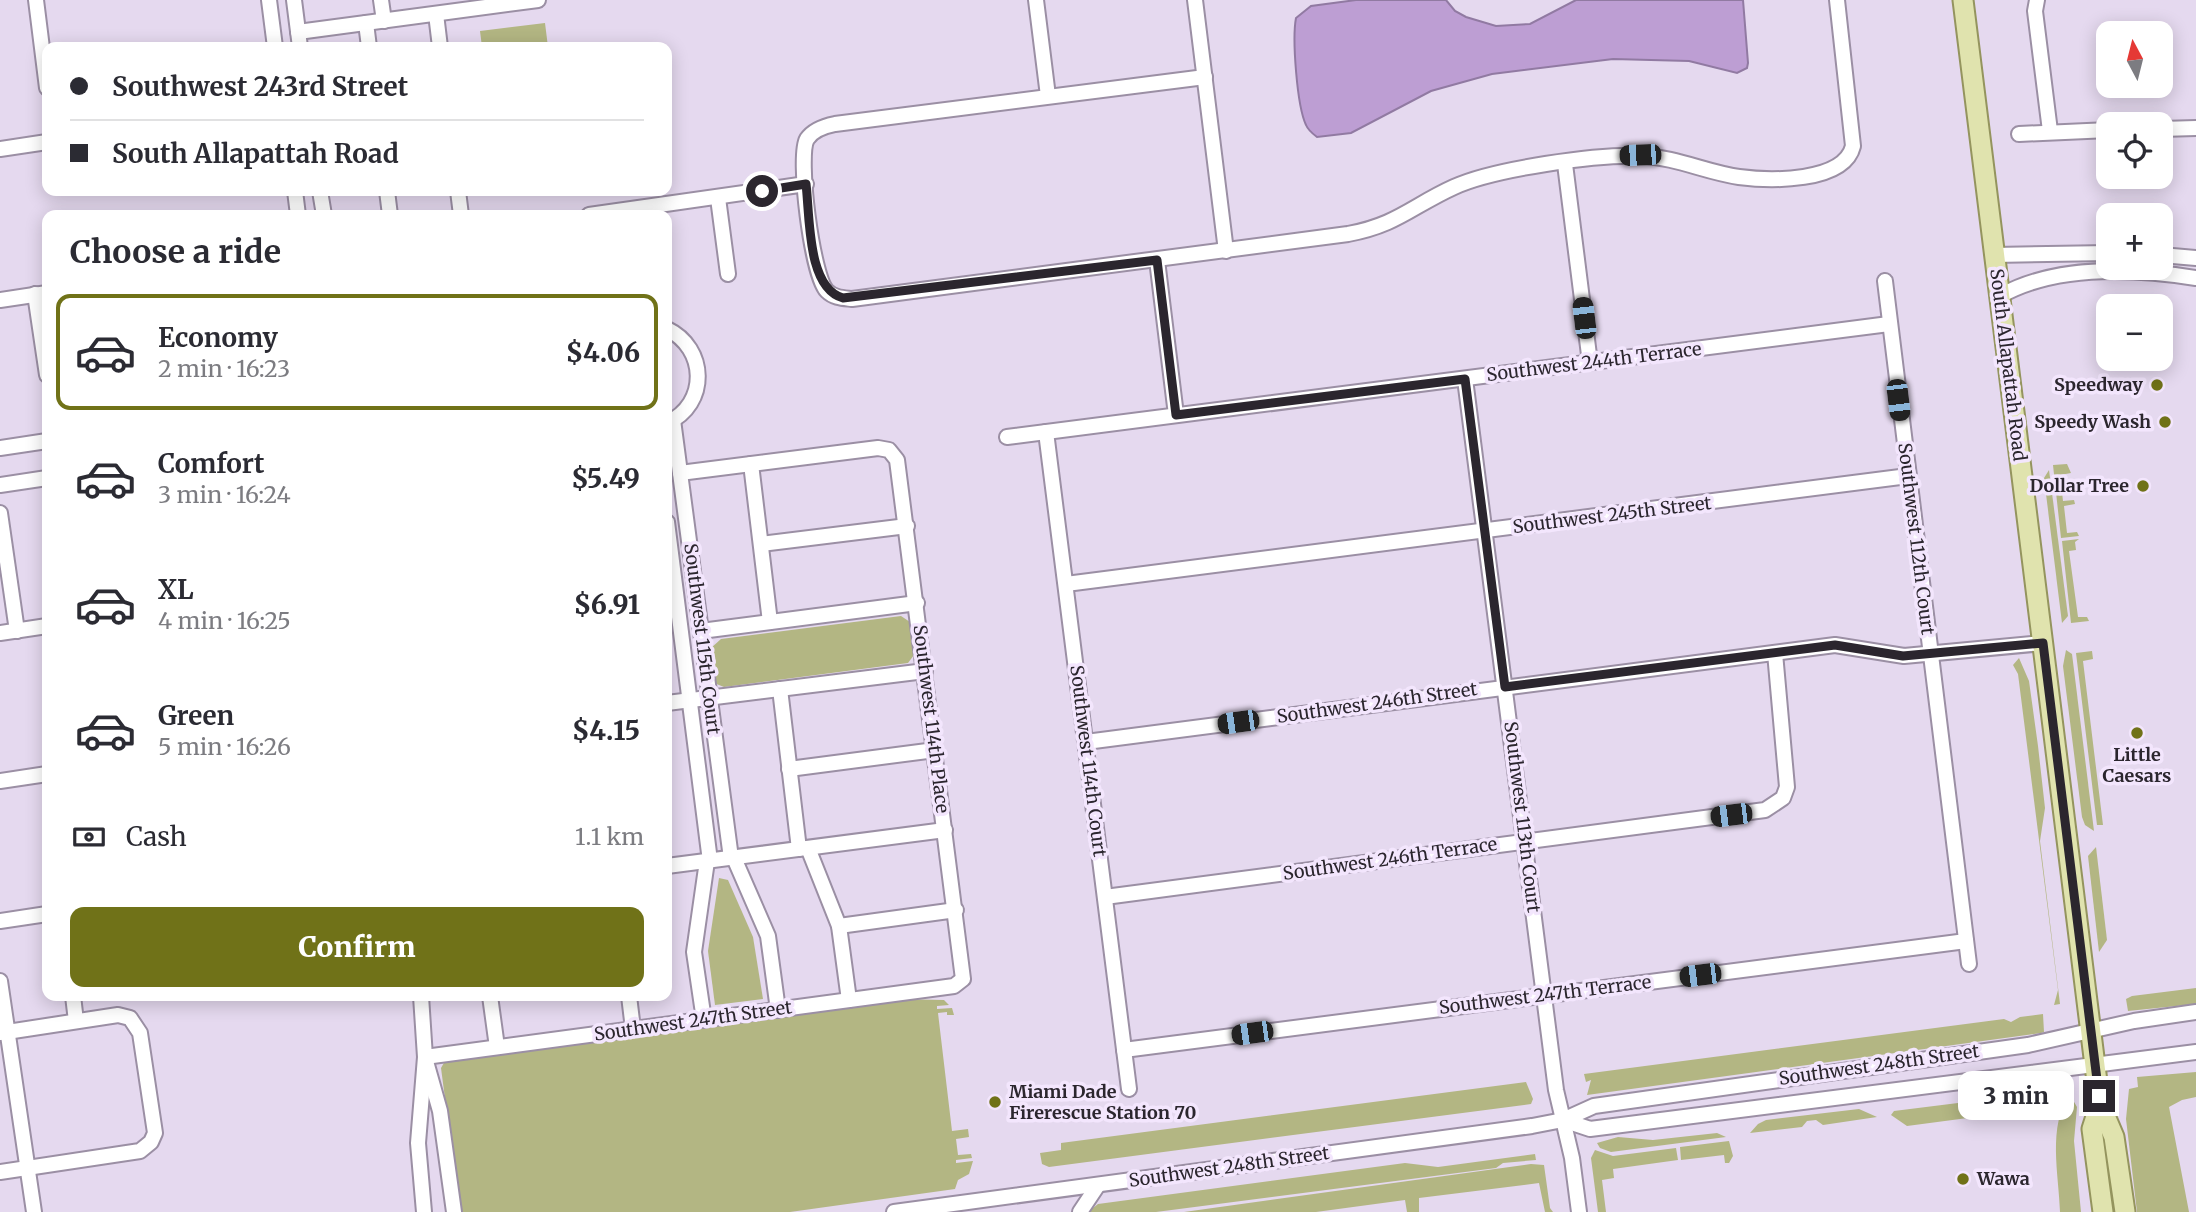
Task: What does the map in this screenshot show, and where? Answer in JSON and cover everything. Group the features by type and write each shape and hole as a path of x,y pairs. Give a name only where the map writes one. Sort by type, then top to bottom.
{"main road":[{"name":"South Allapattah Road","path":"1963,0 2099,1104 2114,1137 2125,1212"},
{"name":"South Allapattah Road","path":"2099,1104 2092,1129 2103,1212"}],"street":[{"path":"36,0 42,48"},
{"path":"269,0 274,42"},
{"path":"294,0 299,42"},
{"path":"381,0 384,21"},
{"path":"298,32 538,0"},
{"path":"1036,0 1048,96"},
{"path":"1195,0 1226,251"},
{"path":"1205,77 835,124 812,133 802,156 816,265 827,291 834,296 852,299 1366,231 1395,221 1470,180 1499,173 1624,156 1661,157 1728,175 1762,178 1826,173 1840,167 1848,159 1853,146 1837,0"},
{"path":"2037,0 2035,11 2050,131"},
{"path":"436,14 439,42"},
{"path":"366,23 368,42"},
{"path":"2173,129 2196,128"},
{"path":"2019,134 2096,130"},
{"path":"0,149 42,143"},
{"path":"1564,164 1590,363"},
{"path":"658,210 806,184"},
{"path":"718,198 728,274"},
{"path":"1994,255 2096,253"},
{"path":"2173,256 2196,258"},
{"path":"1157,260 1176,415"},
{"path":"2000,296 2030,282 2066,275 2140,271 2196,278"},
{"name":"Southwest 112th Court","path":"1885,281 1969,964"},
{"path":"0,300 41,293"},
{"name":"Southwest 244th Terrace","path":"1007,437 1889,324"},
{"path":"672,333 690,348 697,361 699,376 691,403 672,420"},
{"name":"Southwest 113th Court","path":"1465,379 1556,1090 1579,1212"},
{"name":"Southwest 115th Court","path":"672,432 701,631 714,698 732,858 768,936 778,1010"},
{"name":"Southwest 114th Court","path":"1046,432 1129,1089"},
{"path":"0,448 42,442"},
{"name":"Southwest 114th Place","path":"751,464 878,448 895,456 899,462 956,910 963,970 961,983"},
{"path":"680,473 751,464 770,622"},
{"name":"Southwest 245th Street","path":"1066,584 1908,476"},
{"path":"0,485 42,479"},
{"path":"0,513 17,631"},
{"path":"761,544 907,526"},
{"path":"672,539 689,537"},
{"name":"Southwest 115th Court","path":"672,569 708,861 694,952 704,1020"},
{"path":"701,631 916,603"},
{"path":"0,633 42,627"},
{"name":"Southwest 246th Street","path":"1086,742 1835,645 1903,656 2043,643"},
{"name":"Southwest 246th Terrace","path":"1105,897 1758,812 1779,802 1787,787 1775,653"},
{"path":"672,703 925,671"},
{"path":"780,689 789,769 804,849 839,926 849,1000"},
{"path":"789,769 935,750"},
{"path":"0,781 42,775"},
{"path":"672,865 946,830"},
{"path":"839,926 956,910"},
{"path":"0,921 42,915"},
{"name":"Southwest 247th Terrace","path":"1124,1050 1966,941"},
{"path":"0,981 3,1033 34,1212"},
{"name":"Southwest 247th Street","path":"425,1057 961,983"},
{"path":"74,1001 76,1021"},
{"path":"421,1001 425,1057 418,1143 424,1212"},
{"path":"491,1001 497,1047"},
{"path":"630,1001 633,1029"},
{"name":"Southwest 248th Street","path":"894,1212 1563,1120 1594,1106 2028,1045 2134,1021 2196,1012"},
{"path":"0,1172 136,1152 152,1142 154,1125 140,1034 130,1018 118,1015 3,1033"},
{"name":"Southwest 248th Street","path":"1563,1120 1590,1129 2193,1054"},
{"path":"425,1057 440,1111 454,1212"},
{"path":"1080,1212 1098,1185"}],"green space":[{"path":"545,23 547,42 481,42 480,31"},
{"path":"2067,464 2071,473 2060,475 2063,501 2074,500 2075,504 2064,506 2067,533 2077,532 2079,536 2061,538 2053,465"},
{"path":"2049,470 2068,616 2062,623 2044,478"},
{"path":"2079,539 2075,542 2076,550 2069,551 2078,617 2087,617 2089,621 2071,623 2062,541"},
{"path":"901,616 910,622 914,655 908,663 724,687 714,683 711,648 721,639"},
{"path":"2066,650 2072,654 2094,831 2085,825 2082,817 2063,666"},
{"path":"2092,651 2093,659 2083,661 2103,825 2097,825 2076,653"},
{"path":"2019,658 2029,681 2045,808 2040,841 2060,1004 2054,1005 2058,990 2018,674 2013,665"},
{"path":"2096,847 2107,940 2099,952 2088,856"},
{"path":"719,878 728,880 753,937 763,999 715,1005 708,951"},
{"path":"2196,988 2196,1004 2128,1011 2126,999 2132,996"},
{"path":"898,999 944,1000 949,1005 937,1006 937,1009 952,1008 954,1015 947,1015 947,1012 938,1013 952,1131 968,1129 969,1137 956,1139 958,1155 971,1154 972,1158 956,1160 956,1163 973,1161 969,1174 958,1180 955,1189 790,1212 460,1212 441,1068 445,1061"},
{"path":"2043,1014 2044,1032 2041,1033 1587,1095 1591,1080 1586,1082 1584,1074 2004,1019 2011,1022 2020,1017"},
{"path":"2196,1072 2196,1097 2169,1107 2189,1212 2137,1212 2126,1119 2129,1089 2138,1087 2137,1077"},
{"path":"1526,1082 1533,1099 1531,1104 1049,1167 1042,1164 1040,1153 1061,1150 1061,1143"},
{"path":"2053,1091 2048,1094 2050,1100 2022,1103 2013,1112 1907,1126 1891,1115 1894,1111"},
{"path":"2070,1095 2077,1107 2074,1141 2081,1212 2060,1212 2056,1135 2063,1107"},
{"path":"1859,1109 1877,1117 1823,1125 1816,1120 1807,1121 1802,1127 1750,1133 1766,1120"},
{"path":"1717,1133 1726,1137 1611,1152 1600,1148 1597,1143 1618,1137 1653,1140"},
{"path":"1729,1141 1733,1156 1729,1163 1725,1163 1724,1155 1681,1160 1680,1147"},
{"path":"1676,1148 1678,1160 1613,1169 1614,1178 1602,1180 1606,1212 1598,1212 1591,1158 1595,1150 1613,1156"},
{"path":"1535,1154 1536,1160 1503,1163 1496,1168 1156,1212 1088,1212 1098,1204 1405,1163 1438,1167"},
{"path":"1531,1164 1544,1165 1550,1208 1553,1212 1545,1212 1539,1183 1419,1198 1419,1212 1407,1212 1405,1200 1316,1212 1184,1212"}],"shaded area":[{"path":"1356,0 1446,0 1455,11 1466,17 1496,26 1530,24 1576,0 1743,0 1748,63 1747,68 1737,73 1689,61 1613,59 1492,74 1431,91 1351,133 1317,137 1307,127 1300,103 1295,56 1296,18 1311,6"}],"place":[{"name":"Speedway","path":"2157,385"},
{"name":"Speedy Wash","path":"2165,422"},
{"name":"Dollar Tree","path":"2143,486"},
{"name":"Little Caesars","path":"2137,733"},
{"name":"Miami Dade Firerescue Station 70","path":"995,1102"},
{"name":"Wawa","path":"1963,1179"}],"route":[{"path":"762,191 806,184 818,275 827,291 843,298 861,298 1157,260 1176,415 1465,379 1505,687 1835,645 1903,656 2043,643 2099,1096"}]}
